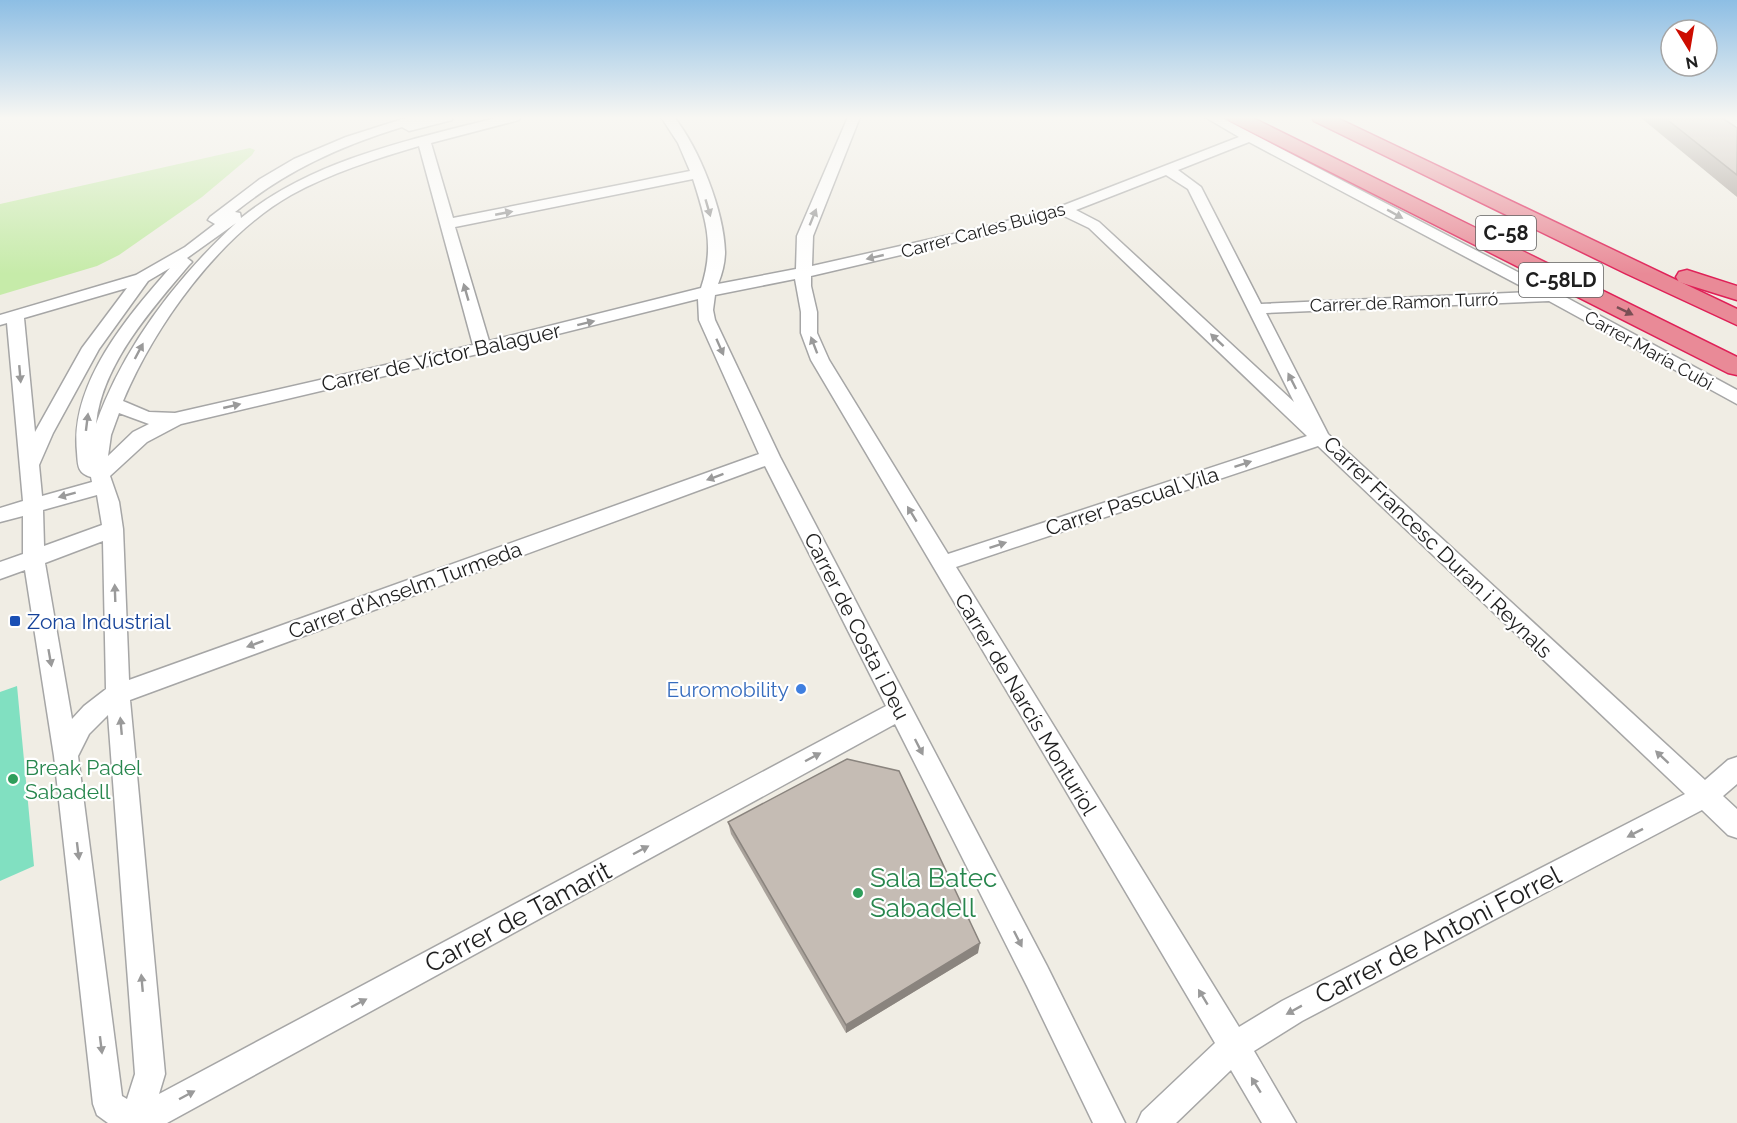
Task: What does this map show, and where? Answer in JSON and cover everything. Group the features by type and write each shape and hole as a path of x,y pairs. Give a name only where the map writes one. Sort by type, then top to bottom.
{"highway":[{"name":"C-58LD","path":"1340,169 1737,367"},
{"path":"1350,169 1422,211"},
{"name":"C-58","path":"1378,169 1737,344"},
{"name":"C-58","path":"1430,169 1511,208 1552,231 1737,318"},
{"path":"1511,208 1564,226 1683,275 1737,293"},
{"path":"1683,275 1737,288"}],"street":[{"path":"5,315 52,296 100,284 144,267 187,241 284,169"},
{"path":"5,315 142,278 213,234 272,188 302,169"},
{"path":"272,188 316,169"},
{"path":"5,315 29,468 33,505 34,559 66,756 108,1104 134,1123 150,1074 118,693 112,529 109,502 101,480 98,457 113,403 144,341 177,294 255,213 285,193 338,169"},
{"path":"432,169 482,348"},
{"name":"Carrer de Costa i Deu","path":"695,169 709,210 717,252 705,299 706,321 770,458 1109,1123"},
{"name":"Carrer de Narcís Monturiol","path":"832,169 805,236 803,273 809,312 809,333 820,360 1280,1123"},
{"name":"Carrer Carles Buigas","path":"707,292 742,283 803,273 1064,210 1166,169"},
{"name":"Carrer Francesc Duran i Reynals","path":"1168,169 1194,187 1321,438 1737,826"},
{"name":"Carrer María Cubi","path":"1312,169 1552,296 1737,398"},
{"path":"447,224 697,174"},
{"path":"29,468 44,433 90,348 142,278 151,268 223,220 240,200"},
{"path":"1064,210 1094,225 1321,438"},
{"path":"101,480 88,468 85,440 89,404 117,347 144,308 170,277 213,234"},
{"name":"Carrer de Víctor Balaguer","path":"101,480 140,437 175,419 482,348 707,292"},
{"name":"Carrer de Ramon Turró","path":"1256,309 1552,296"},
{"name":"Carrer de Víctor Balaguer","path":"113,403 146,418 175,419"},
{"name":"Carrer Pascual Vila","path":"942,564 1321,438"},
{"name":"Carrer d'Anselm Turmeda","path":"66,756 76,730 94,710 118,693 770,458"},
{"path":"0,515 101,480"},
{"path":"0,571 112,529"},
{"name":"Carrer de Tamarit","path":"134,1123 900,710"},
{"name":"Carrer de Antoni Forrel","path":"1153,1123 1233,1047 1292,1011 1705,796 1737,768"}],"green space":[{"path":"154,169 235,169 202,197 119,255 97,266 0,295 0,204"},
{"name":"Break Padel Sabadell","path":"17,686 34,866 0,881 0,692"}],"building":[{"name":"Sala Batec Sabadell","path":"847,759 899,771 980,943 846,1025 728,822"}],"place":[{"name":"Zona Industrial","path":"15,621"},
{"name":"Euromobility","path":"801,689"},
{"name":"Break Padel Sabadell","path":"13,779"},
{"name":"Sala Batec Sabadell","path":"858,893"}]}
